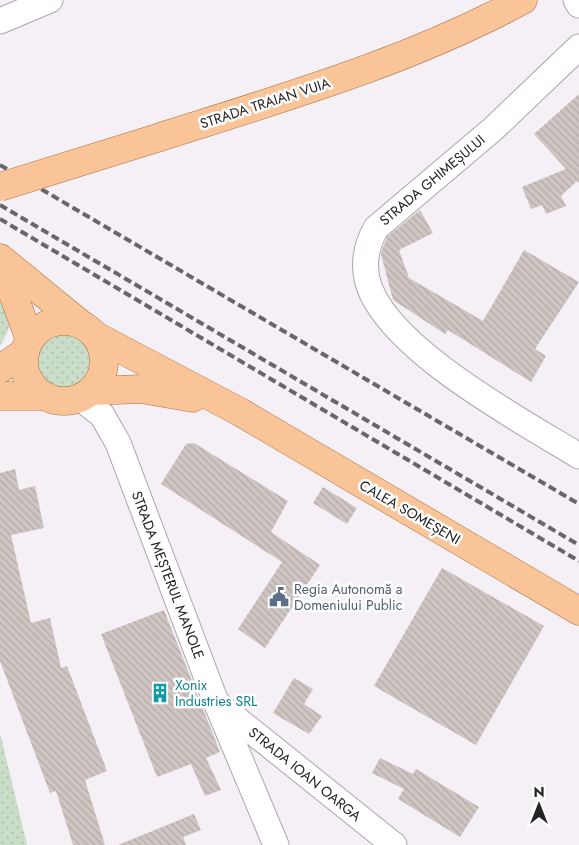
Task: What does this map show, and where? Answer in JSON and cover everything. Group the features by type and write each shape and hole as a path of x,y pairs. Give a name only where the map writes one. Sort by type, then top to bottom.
{"main road":[{"name":"STRADA TRAIAN VUIA","path":"0,187 324,84 413,53 523,0"},
{"name":"CALEA SOMEȘENI","path":"0,258 89,331 240,412 579,611"},
{"path":"0,274 12,291 28,346 24,364 27,377 34,388 45,396 56,400 86,395 103,371 105,359 89,331 70,321 48,324 28,346 0,369"},
{"name":"CALEA SOMEȘENI","path":"86,395 159,391 240,412"},
{"path":"0,396 45,396"}],"street":[{"path":"0,20 50,0"},
{"path":"576,0 579,5"},
{"name":"STRADA GHIMEȘULUI","path":"579,47 493,129 376,228 368,244 365,260 367,280 375,299 398,331 429,358 490,401 579,456"},
{"name":"STRADA MEȘTERUL MANOLE","path":"86,395 102,415 118,443 216,702 276,845"},
{"name":"STRADA IOAN OARGA","path":"216,702 394,845"}],"green space":[{"path":"0,288 10,310 10,323 0,346"},
{"path":"58,329 70,329 87,338 94,349 96,361 94,373 87,384 70,393 58,393 46,388 37,379 32,367 32,355 37,343 46,334"},
{"path":"0,733 27,845 0,845"}],"building":[{"path":"579,94 579,183 577,181 561,196 566,206 546,214 542,205 531,209 522,187 566,169 534,134"},
{"path":"420,210 433,233 399,250 409,278 483,321 524,250 579,282 535,349 546,356 531,382 448,330 445,334 393,300 381,254 382,250 387,237"},
{"path":"194,443 288,501 271,532 320,565 265,648 238,629 282,562 161,484 186,444"},
{"path":"15,469 19,490 35,486 44,528 11,535 31,623 50,618 61,668 67,666 107,771 85,780 105,845 73,845 56,791 50,793 0,661 0,473"},
{"path":"323,487 357,508 347,524 313,503"},
{"path":"442,568 544,626 476,745 374,686"},
{"name":"Xonix Industries SRL","path":"164,610 220,752 206,758 221,790 205,796 191,764 157,777 101,634"},
{"path":"294,678 313,689 304,704 322,716 309,734 273,713"},
{"path":"380,758 413,774 416,769 479,807 460,837 398,799 404,789 372,773"},
{"path":"194,814 201,830 183,837 186,845 118,845"}],"railway":[{"path":"0,165 579,504"},
{"path":"0,205 579,545"},
{"path":"0,219 579,561"}],"place":[{"name":"Regia Autonomă a Domeniului Public","path":"279,597"},
{"name":"Xonix Industries SRL","path":"160,693"}]}
